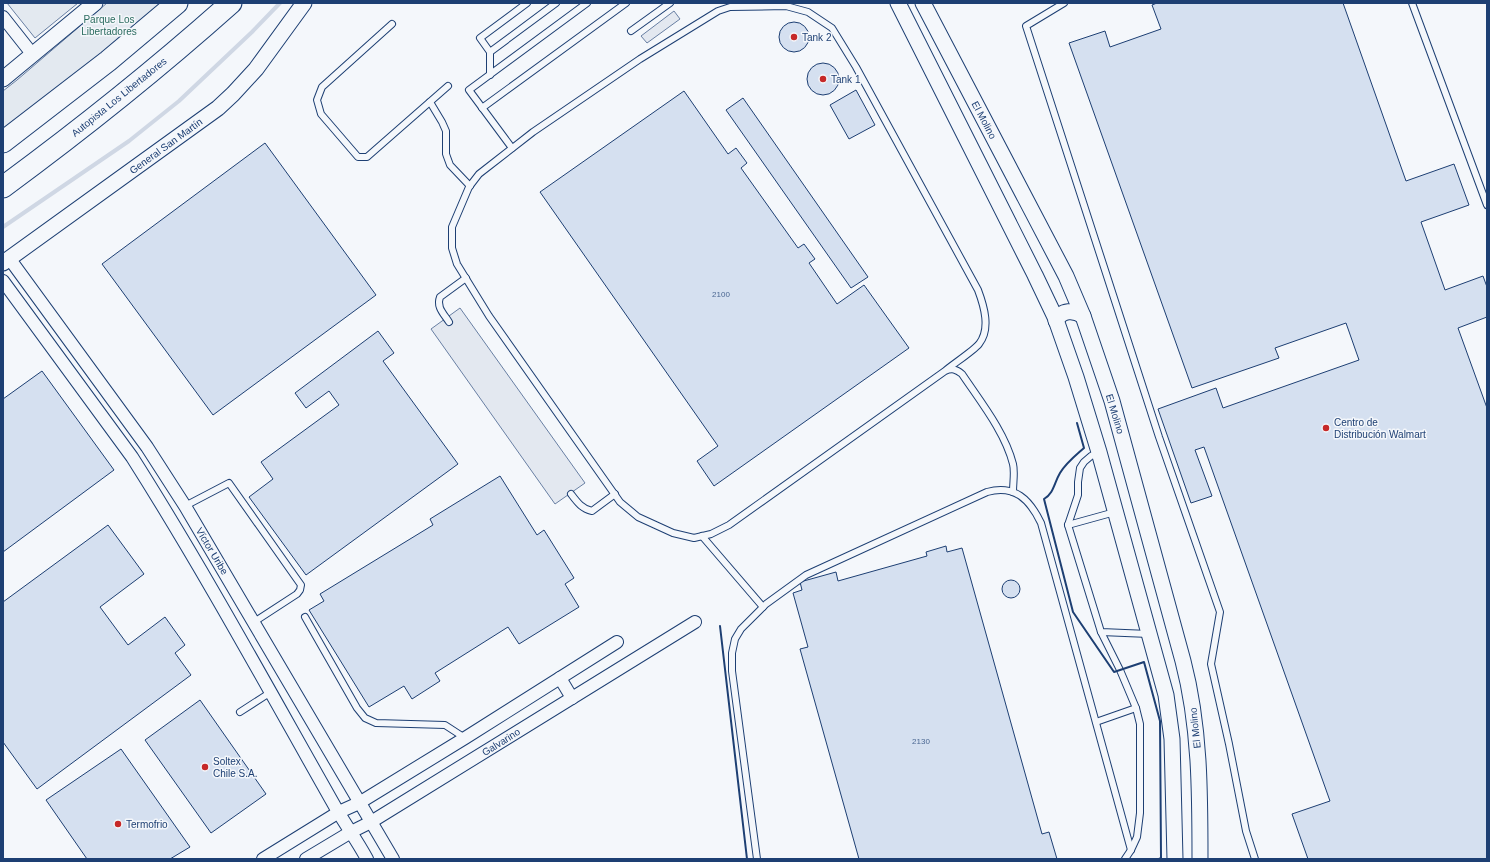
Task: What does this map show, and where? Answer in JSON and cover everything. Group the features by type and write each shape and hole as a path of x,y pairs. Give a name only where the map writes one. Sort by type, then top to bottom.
{"highway":[{"path":"3,142 108,61 177,3"},
{"name":"Autopista Los Libertadores","path":"3,187 95,118 149,74 231,3"}],"street":[{"path":"3,80 94,3"},
{"name":"General San Martín","path":"6,261 218,108 252,74 304,3"},
{"path":"899,3 1036,275 1056,321 1076,377 1099,452 1166,695 1174,762 1175,859"},
{"name":"El Molino","path":"923,3 1066,276 1083,316 1112,401 1193,702 1198,748 1200,859"},
{"path":"3,17 33,55"},
{"name":"Víctor Uribe","path":"6,261 147,448 185,506 393,859"},
{"name":"Víctor Uribe","path":"3,281 132,457 219,600 367,859"},
{"path":"1056,321 1058,317 1066,312 1075,312 1083,316"},
{"path":"168,515 185,506"},
{"path":"1143,612 1158,614 1168,606"},
{"name":"Galvarino","path":"306,859 351,832 372,822 695,622"},
{"path":"263,859 339,812 360,803 617,642"},
{"path":"560,678 572,698"},
{"path":"1175,844 1188,849 1200,844"}],"lane":[{"path":"490,74 490,52 480,38 527,3"},
{"path":"490,52 556,3"},
{"path":"512,148 469,90 587,3"},
{"path":"482,108 626,3"},
{"path":"631,31 670,3"},
{"path":"1064,3 1026,26 1159,437 1220,612 1211,664 1229,744 1246,831 1255,859"},
{"path":"1412,3 1487,205"},
{"path":"786,6 808,12 832,28 848,54 978,290 985,309 984,331 979,343 945,371 729,525 711,534 694,538 673,533 638,517 620,502 489,316 457,264 452,248 452,227 470,186 479,174 512,148 640,59 718,11 730,7 786,6"},
{"path":"392,24 322,87 317,100 321,114 358,157 367,157 448,86"},
{"path":"430,102 446,132 446,154 450,165 470,186"},
{"path":"449,322 438,302 440,297 466,278"},
{"path":"945,371 950,369 956,370 962,374 992,419 1008,449 1013,464 1013,492"},
{"path":"1099,452 1090,456 1080,468 1077,488 1078,495 1068,525 1100,632 1120,670 1136,708 1140,724 1140,813 1137,837 1125,859"},
{"path":"185,506 229,483 301,585 297,594 254,622"},
{"path":"757,859 732,665 735,639 741,629 763,607 806,575 996,489 1013,492 1028,501 1041,523 1131,850"},
{"path":"571,494 577,503 586,510 592,511 615,494"},
{"path":"1068,525 1115,512"},
{"path":"702,536 763,607"},
{"path":"305,617 357,708 365,718 376,723 445,725 465,738"},
{"path":"1100,632 1149,634"},
{"path":"240,712 271,692"},
{"path":"1096,722 1136,708"}],"green space":[{"path":"7,3 78,3 35,38"},
{"name":"Parque Los Libertadores","path":"107,3 164,3 3,134 3,91"}],"shaded area":[{"path":"674,11 680,19 647,43 641,36"},
{"path":"460,308 585,483 555,504 431,329"}],"building":[{"name":"Centro de Distribución Walmart","path":"1157,3 1343,3 1406,181 1454,164 1469,205 1421,222 1445,290 1483,276 1487,287 1487,317 1458,328 1487,408 1487,859 1308,859 1292,814 1330,801 1204,447 1195,450 1212,496 1191,503 1158,409 1216,388 1223,408 1359,360 1346,323 1275,348 1279,358 1192,388 1069,43 1105,31 1110,47 1161,29 1152,5"},
{"name":"Tank 2","path":"794,22 805,26 809,37 805,48 794,52 783,48 779,37 783,26"},
{"name":"Tank 1","path":"823,63 834,68 839,79 834,90 823,95 812,90 807,79 812,68"},
{"path":"856,90 875,125 849,139 830,105"},
{"path":"684,91 728,154 736,148 747,163 741,168 798,248 804,244 815,259 809,263 837,304 864,285 909,348 714,486 697,461 718,446 540,192"},
{"path":"743,98 868,277 851,288 726,110"},
{"path":"265,143 376,295 213,415 102,264"},
{"path":"378,331 394,353 383,361 458,464 306,575 249,497 273,479 261,462 339,405 329,391 306,408 295,393"},
{"path":"42,371 114,470 3,552 3,399"},
{"path":"500,476 537,535 544,530 574,578 565,584 579,607 519,644 508,627 435,673 440,681 412,699 404,686 369,707 309,610 324,601 320,594 433,525 430,519"},
{"path":"108,525 144,574 100,607 128,645 165,617 185,645 175,653 191,675 37,789 3,742 3,602"},
{"path":"946,546 947,552 962,548 1042,834 1049,832 1057,859 859,859 800,649 808,647 793,593 802,590 800,582 836,572 838,581 927,556 926,552"},
{"path":"1007,580 1015,580 1020,585 1018,596 1015,598 1007,598 1002,593 1002,585"},
{"name":"Soltex Chile S.A.","path":"200,700 266,794 211,833 145,740"},
{"name":"Termofrio","path":"121,749 190,847 170,859 87,859 46,800"}],"waterway":[{"path":"3,227 129,141 179,101 252,32 280,3"}],"wall":[{"path":"1077,423 1084,448 1065,466 1060,473 1052,491 1044,499 1073,612 1114,672 1144,662 1160,721 1161,858 1159,859"},
{"path":"720,626 747,859"}],"place":[{"name":"Tank 2","path":"794,37"},
{"name":"Tank 1","path":"823,79"},
{"name":"Centro de Distribución Walmart","path":"1326,428"},
{"name":"Soltex Chile S.A.","path":"205,767"},
{"name":"Termofrio","path":"118,824"}]}
